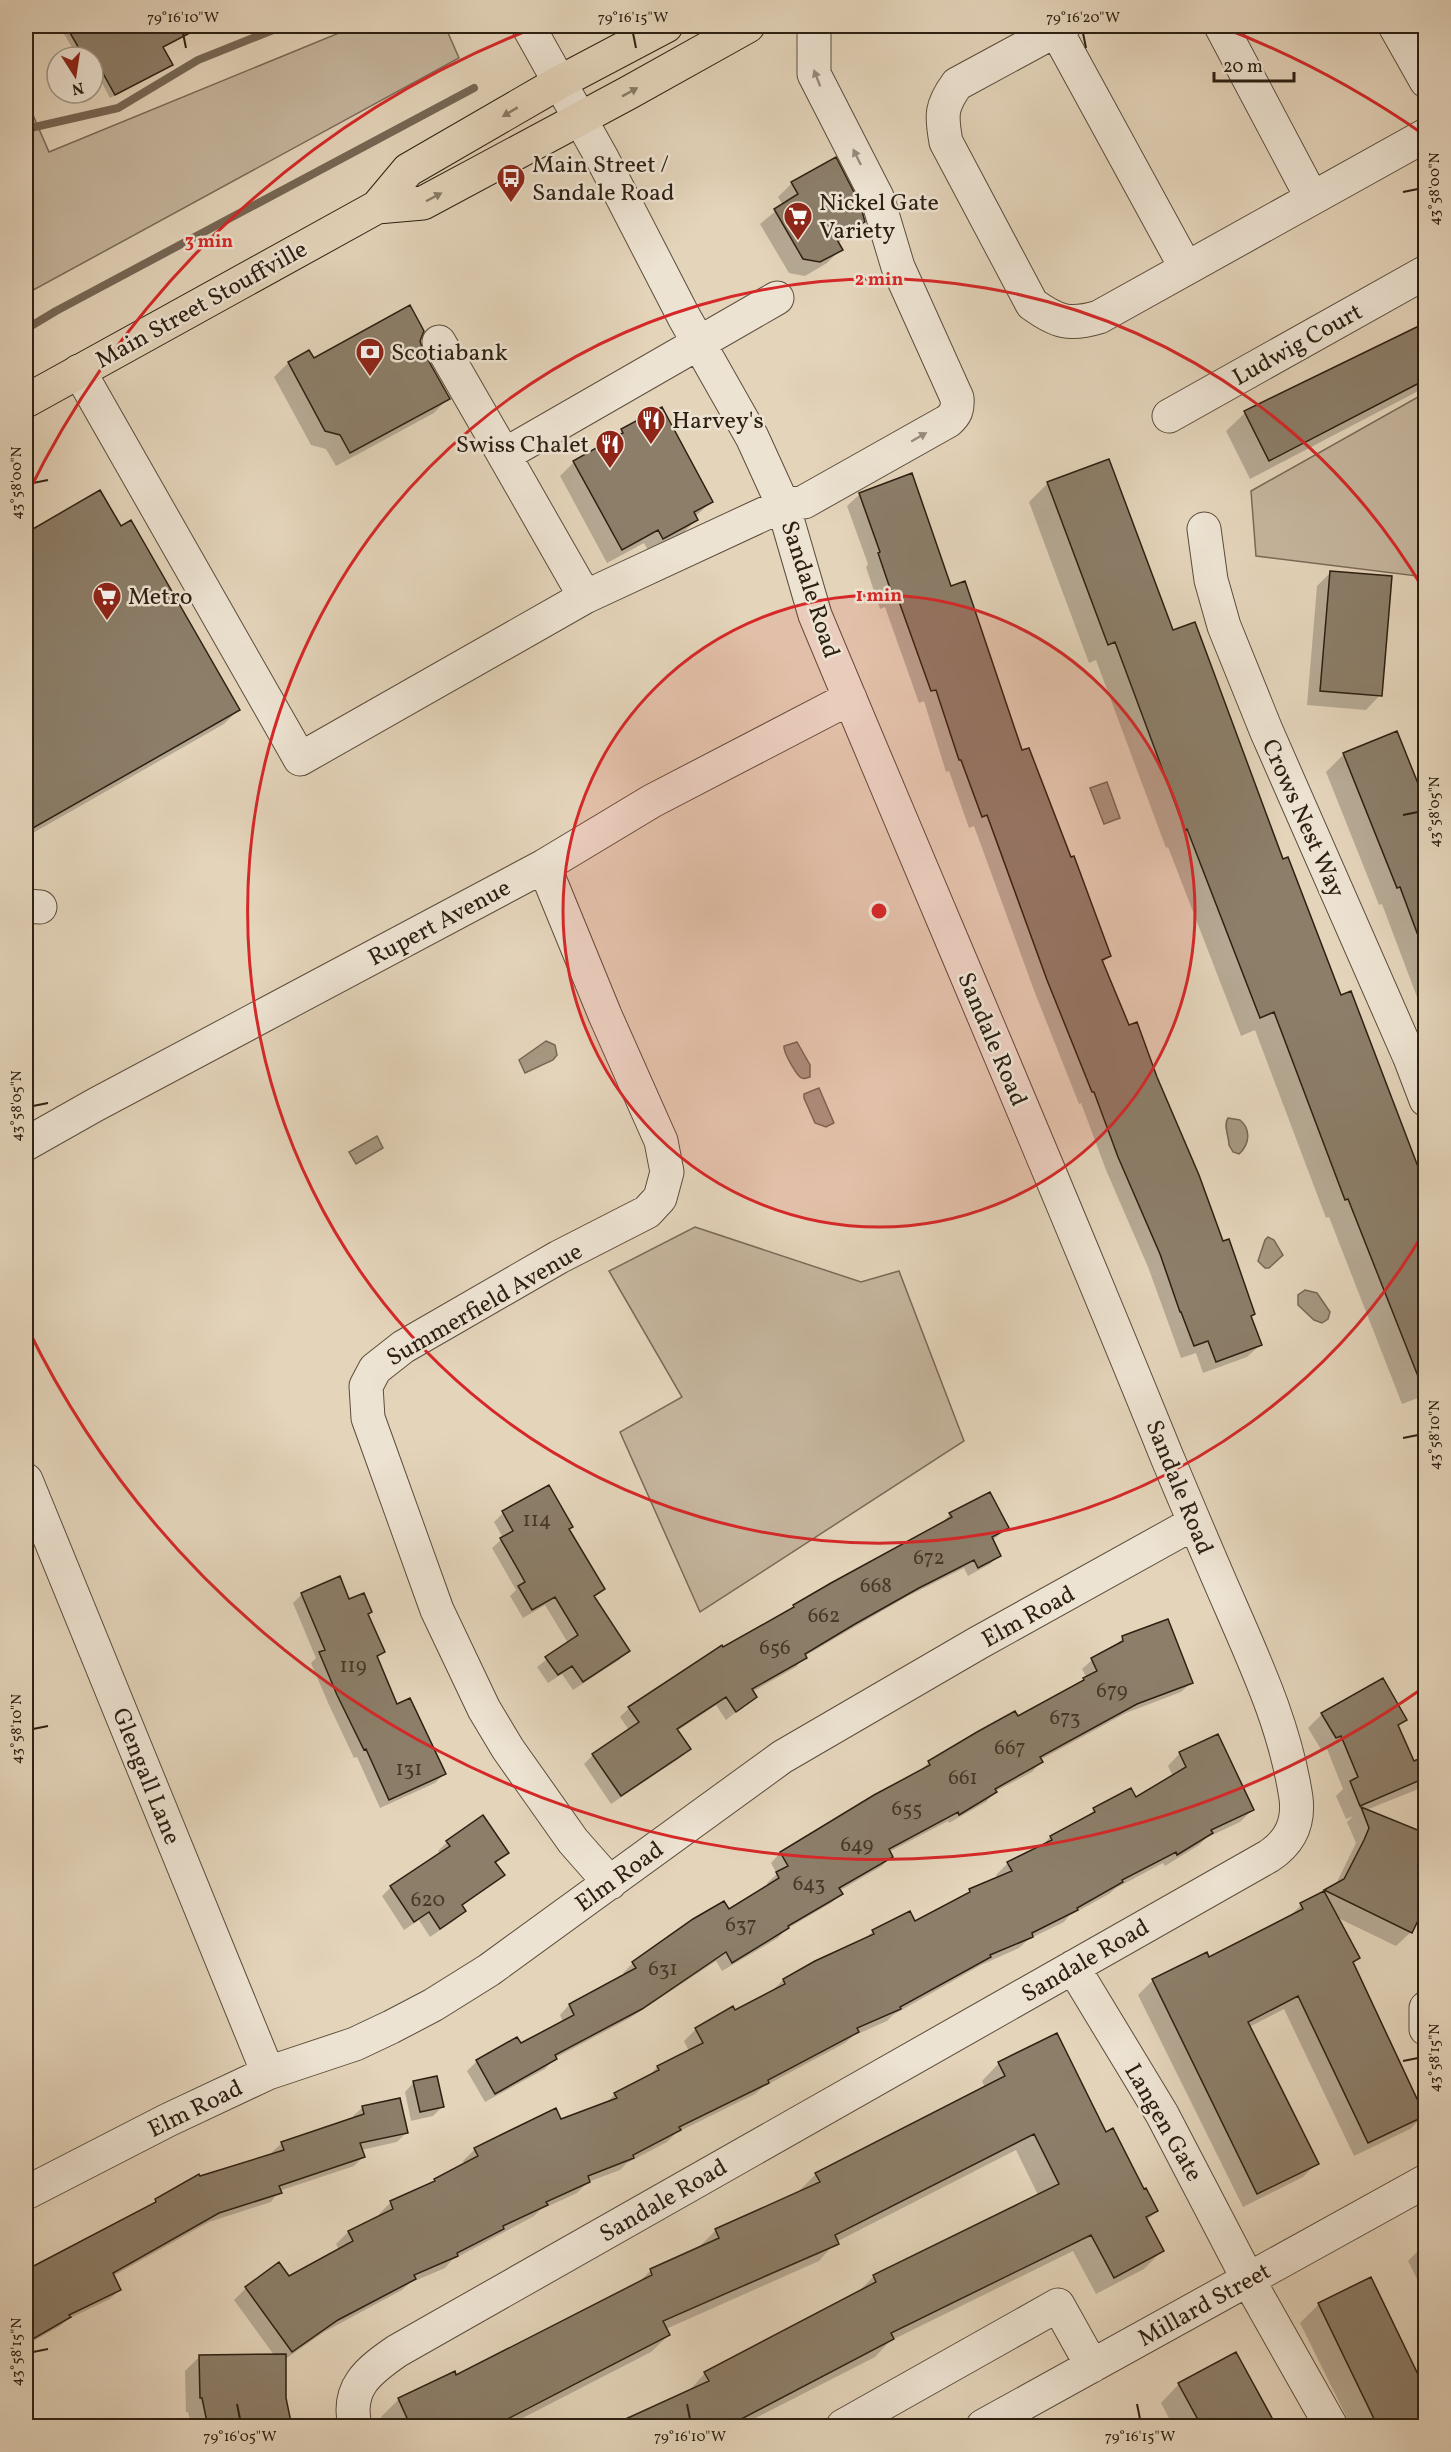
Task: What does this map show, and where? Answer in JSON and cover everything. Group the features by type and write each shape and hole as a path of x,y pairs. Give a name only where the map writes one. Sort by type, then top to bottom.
{"main road":[{"name":"Main Street Stouffville","path":"26,401 377,207 408,170 560,82 666,26"},
{"name":"Main Street Stouffville","path":"377,207 423,203 748,26"}],"street":[{"name":"Sandale Road","path":"355,2427 352,2403 357,2389 372,2369 397,2351 1269,1856 1287,1840 1295,1821 1297,1808 1273,1703 1194,1524 1130,1363 816,615 783,505 752,437 528,26"},
{"path":"79,371 300,759 585,597 783,505 804,502 955,415 958,406 957,398 898,267 877,197 814,74 814,26"},
{"path":"1221,26 1312,198"},
{"path":"1395,26 1425,81"},
{"path":"1186,268 1060,28 957,84 946,99 941,118 946,142 1032,304 1052,318 1079,323 1099,317 1425,135"},
{"name":"Ludwig Court","path":"1168,416 1425,272"},
{"path":"504,455 777,298"},
{"path":"439,342 585,597"},
{"name":"Crows Nest Way","path":"1204,529 1211,580 1224,626 1266,730 1410,1058 1425,1100"},
{"name":"Rupert Avenue","path":"26,1144 95,1104 544,866 652,801 850,698"},
{"name":"Summerfield Avenue","path":"544,866 605,1015 661,1141 667,1172 660,1198 646,1212 558,1257 403,1347 375,1368 366,1386 368,1418 437,1610 484,1709 508,1749 573,1841 610,1883"},
{"name":"Glengall Lane","path":"26,1480 34,1528 268,2073"},
{"name":"Elm Road","path":"26,2193 168,2120 268,2073 355,2044 433,2005 489,1970 782,1757 978,1644 1194,1524"},
{"name":"Langen Gate","path":"1073,1967 1162,2114 1249,2281 1331,2427"},
{"path":"1425,2008 1425,2029"},
{"name":"Millard Street","path":"998,2423 1092,2366 1249,2281 1425,2181"},
{"path":"843,2427 1058,2306 1092,2366"}],"shaded area":[{"path":"356,26 445,26 459,58 26,294 26,99 49,152"},
{"path":"1425,393 1425,577 1256,556 1251,491"},
{"path":"1107,782 1120,818 1104,824 1090,788"},
{"path":"546,1041 555,1045 557,1055 553,1060 525,1073 519,1060"},
{"path":"797,1042 810,1065 810,1077 800,1077 784,1049 784,1046"},
{"path":"819,1088 834,1123 826,1127 815,1123 804,1098 804,1094"},
{"path":"1228,1118 1240,1120 1246,1128 1247,1141 1239,1154 1233,1152 1229,1145 1226,1128"},
{"path":"377,1136 383,1148 356,1164 349,1152"},
{"path":"695,1227 861,1282 899,1271 964,1441 700,1612 620,1432 682,1397 609,1271"},
{"path":"1268,1237 1274,1240 1283,1255 1269,1268 1265,1268 1258,1261"},
{"path":"1305,1290 1317,1293 1330,1312 1328,1319 1322,1323 1314,1320 1298,1305 1298,1295"}],"building":[{"path":"66,26 203,26 163,47 173,65 115,95 105,77 105,45 77,45"},
{"path":"836,157 860,204 865,222 836,238 843,250 820,262 803,259 774,209 798,194 791,182"},
{"name":"Scotiabank","path":"410,305 424,331 420,341 423,351 450,399 350,453 340,435 325,431 288,362 309,350 314,358"},
{"path":"1425,323 1425,380 1269,461 1244,411"},
{"path":"662,407 713,502 694,512 698,520 663,539 658,530 622,550 573,461 623,433 621,429"},
{"path":"1109,459 1173,630 1195,622 1283,859 1288,857 1341,995 1351,991 1420,1172 1425,1192 1425,1394 1348,1199 1345,1200 1274,1012 1260,1018 1187,829 1185,830 1115,642 1108,645 1047,482"},
{"path":"912,473 951,586 965,581 1022,750 1029,748 1071,857 1074,856 1111,956 1102,960 1129,1025 1137,1022 1223,1241 1229,1239 1255,1314 1251,1316 1262,1345 1216,1362 1208,1341 1194,1346 1160,1254 1118,1157 1094,1092 1092,1092 1047,980 987,815 982,817 961,760 959,760 936,690 931,691 897,596 893,597 859,493"},
{"name":"Metro","path":"100,490 121,526 131,520 240,710 26,832 26,533"},
{"path":"1330,571 1392,576 1382,696 1320,691"},
{"path":"1397,731 1425,801 1425,949 1423,949 1400,887 1397,888 1343,753"},
{"path":"549,1485 573,1527 569,1529 605,1589 594,1596 630,1651 583,1682 572,1666 558,1675 545,1657 578,1635 555,1597 532,1610 518,1586 525,1582 500,1538 513,1531 502,1511"},
{"path":"990,1492 1009,1528 992,1537 1001,1556 978,1568 974,1560 855,1624 805,1654 807,1658 752,1689 757,1697 736,1712 726,1697 677,1729 691,1749 621,1796 592,1754 639,1722 628,1707 722,1645 723,1647 831,1583 952,1517 949,1513"},
{"path":"340,1576 349,1599 364,1593 372,1612 368,1614 385,1652 377,1656 397,1704 410,1698 446,1774 389,1800 366,1749 364,1750 337,1695 319,1652 325,1650 301,1593"},
{"path":"1168,1619 1193,1683 1137,1704 1040,1757 1043,1762 995,1789 997,1792 959,1815 958,1812 889,1849 893,1857 839,1888 843,1894 788,1926 789,1928 732,1963 726,1952 642,2009 555,2055 557,2059 495,2094 476,2060 517,2037 521,2043 574,2015 569,2004 636,1968 632,1962 693,1919 724,1901 729,1909 779,1878 776,1872 788,1866 780,1852 874,1795 930,1765 928,1761 977,1732 1015,1711 1018,1716 1084,1680 1083,1678 1097,1671 1091,1658 1123,1641 1122,1636"},
{"path":"1383,1678 1407,1720 1398,1725 1414,1761 1425,1756 1425,1778 1360,1806 1350,1781 1358,1777 1341,1736 1336,1738 1321,1713"},
{"path":"1218,1734 1254,1810 1211,1830 1213,1833 1177,1855 1176,1852 1122,1880 1123,1882 1077,1908 1078,1910 1032,1933 1033,1937 990,1955 991,1957 900,2007 901,2009 857,2028 859,2032 768,2080 769,2083 679,2127 681,2130 633,2155 634,2158 588,2176 590,2182 546,2202 548,2205 503,2226 504,2229 457,2253 458,2256 414,2275 416,2279 338,2320 292,2352 245,2287 279,2262 289,2276 353,2241 348,2231 393,2209 390,2201 435,2181 434,2179 478,2156 474,2148 556,2108 561,2119 617,2098 614,2093 659,2070 657,2066 703,2043 695,2028 733,2006 735,2010 785,1984 783,1979 815,1961 874,1934 872,1930 910,1911 915,1921 970,1892 969,1889 1012,1871 1007,1862 1052,1840 1050,1836 1095,1812 1093,1808 1131,1788 1136,1797 1186,1767 1179,1752"},
{"path":"1361,1807 1425,1833 1425,1906 1412,1933 1324,1890 1344,1879 1364,1840 1369,1828"},
{"path":"483,1815 509,1853 495,1862 505,1875 462,1905 466,1911 440,1929 429,1912 414,1922 390,1886 450,1846 446,1841"},
{"path":"1324,1891 1360,1958 1353,1962 1425,2116 1368,2143 1298,1996 1248,2022 1319,2164 1257,2194 1152,1979 1207,1952 1209,1957 1303,1909 1300,1903"},
{"path":"1057,2033 1106,2132 1113,2128 1144,2189 1146,2188 1158,2211 1146,2217 1164,2251 1114,2278 1091,2235 891,2333 894,2339 726,2427 608,2427 709,2381 704,2372 876,2282 873,2275 1059,2184 1034,2134 835,2235 839,2244 663,2321 670,2335 492,2427 411,2427 398,2398 455,2371 456,2375 652,2275 650,2269 719,2238 715,2229 820,2182 815,2173 1005,2076 998,2062"},
{"path":"437,2076 444,2107 420,2112 413,2081"},
{"path":"400,2098 408,2133 360,2143 365,2157 279,2186 282,2193 219,2213 113,2273 121,2290 69,2315 71,2317 26,2343 26,2270 156,2202 155,2199 199,2174 200,2176 284,2150 281,2142 364,2114 362,2106"},
{"path":"1371,2277 1425,2389 1425,2427 1378,2427 1318,2303"},
{"path":"1236,2352 1277,2427 1202,2427 1178,2383"},
{"path":"286,2354 286,2398 292,2427 208,2427 202,2398 200,2398 199,2355"}],"waterway":[{"path":"26,129 118,108 198,60 283,26"},
{"path":"26,329 474,88"}],"place":[{"name":"Main Street / Sandale Road","path":"511,204"},
{"name":"Nickel Gate Variety","path":"798,242"},
{"name":"Scotiabank","path":"370,378"},
{"name":"Harvey's","path":"651,446"},
{"name":"Swiss Chalet","path":"610,470"},
{"name":"Metro","path":"107,622"}]}
